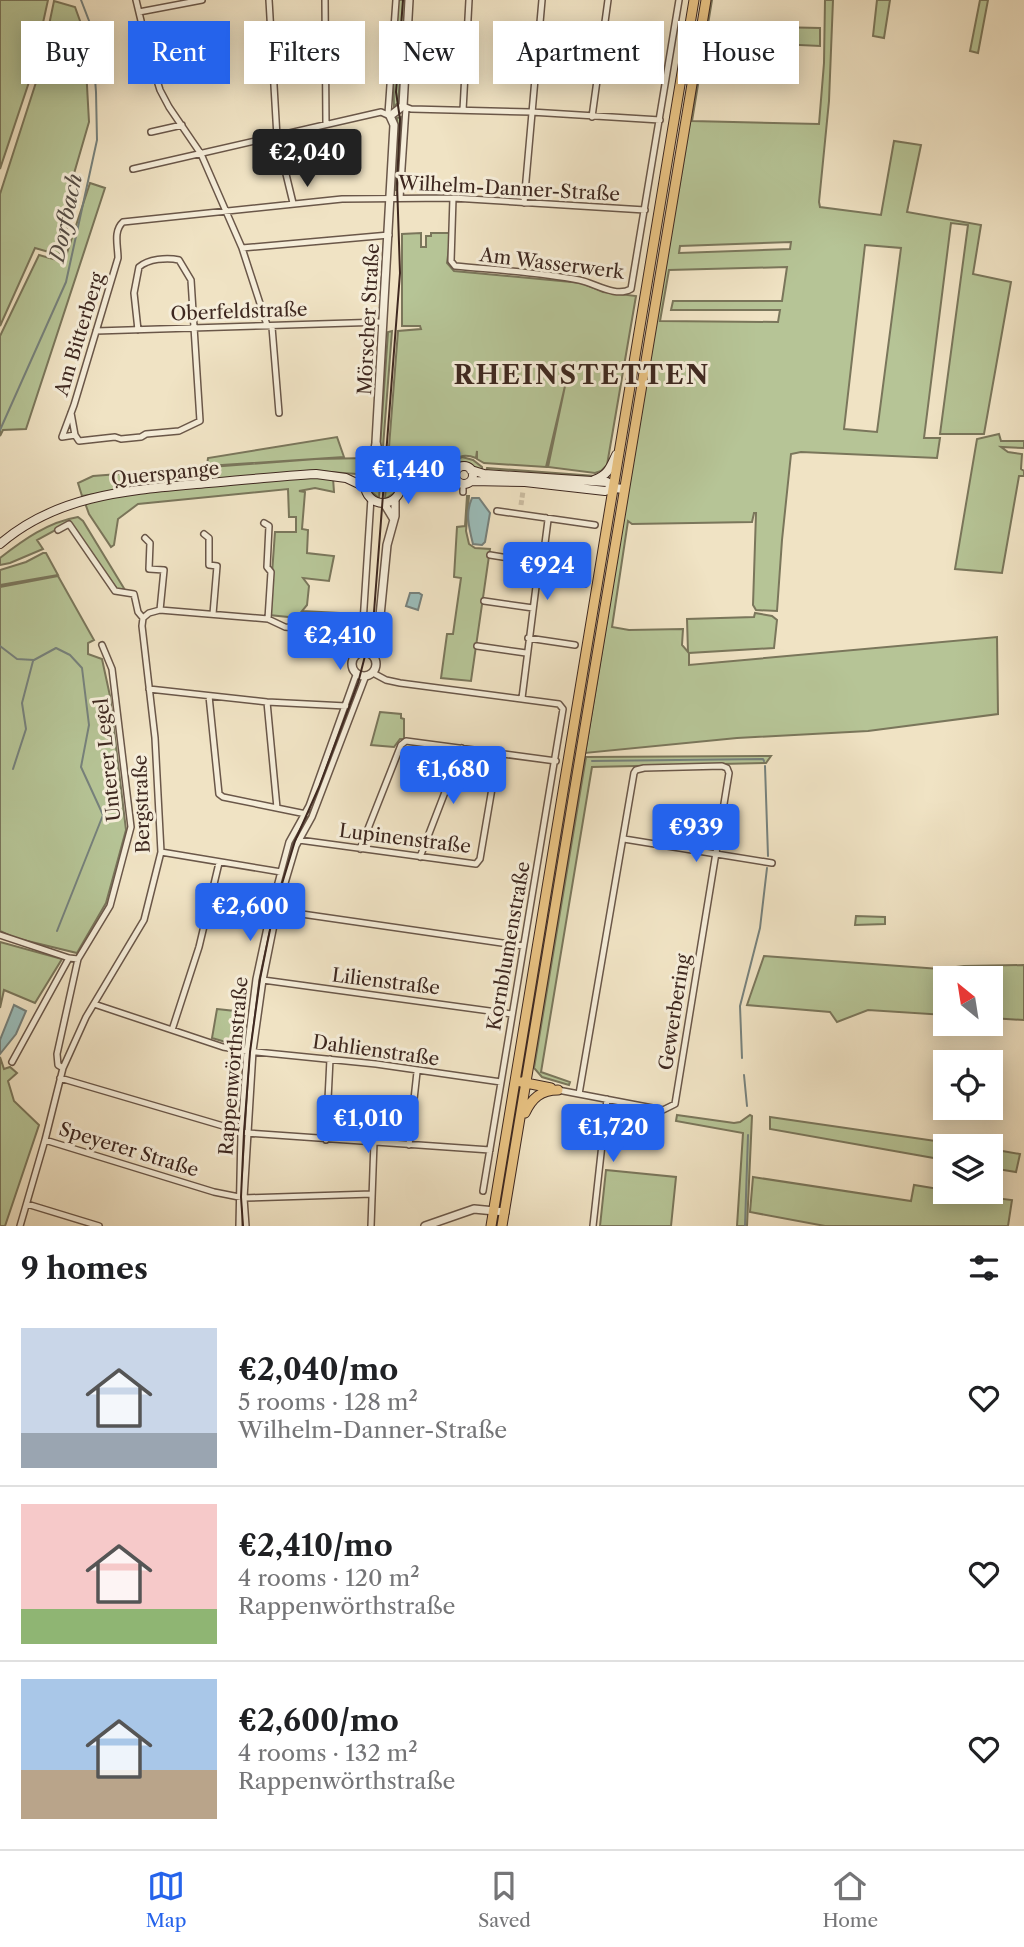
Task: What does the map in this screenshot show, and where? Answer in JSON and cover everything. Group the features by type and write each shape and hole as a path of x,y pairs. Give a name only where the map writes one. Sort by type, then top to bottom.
{"main road":[{"path":"502,1226 527,1083 619,489 622,443 694,0"},
{"path":"491,1226 706,0"},
{"path":"592,481 601,478 612,468 622,443"},
{"path":"401,483 415,476 456,474 463,466 524,483 602,491 619,489"},
{"path":"382,467 389,468 396,473 401,483 400,493 395,499 384,503 371,498 365,487 346,478 370,474 382,467"},
{"path":"396,473 413,470 456,474"},
{"path":"466,486 473,476 471,470"},
{"name":"Querspange","path":"0,544 27,524 50,512 108,494 302,475 330,474 346,478"},
{"path":"365,487 370,474"},
{"path":"456,474 458,483 466,486 592,481 607,482 619,489"},
{"path":"529,1067 538,1079 558,1090"},
{"path":"516,1081 558,1090"},
{"path":"520,1124 536,1096 545,1091 558,1090"}],"street":[{"path":"136,0 141,21"},
{"path":"139,12 202,0"},
{"path":"269,0 277,137 293,203"},
{"path":"325,0 326,124"},
{"path":"389,115 396,0"},
{"path":"400,198 409,0"},
{"path":"463,110 469,0"},
{"path":"524,203 542,0"},
{"path":"592,117 608,0"},
{"path":"645,210 679,0"},
{"path":"158,84 201,153 242,248 270,326 279,414"},
{"path":"133,169 381,112 389,115 404,107 660,120"},
{"name":"Mörscher Straße","path":"382,467 376,442 394,125 389,115"},
{"path":"151,132 182,125"},
{"name":"Wilhelm-Danner-Straße","path":"121,223 293,203 390,198 453,198 645,210"},
{"name":"Am Wasserwerk","path":"453,198 451,261 455,266 582,280 622,292 631,289 645,210"},
{"name":"Am Bitterberg","path":"71,413 75,435 61,436 71,413 118,258 116,244 121,223"},
{"path":"242,248 389,236"},
{"path":"75,435 79,441 141,437 146,433 179,431 200,421 190,278 179,260 145,262 139,267 134,293 138,330"},
{"name":"Oberfeldstraße","path":"96,331 383,321"},
{"name":"Mörscher Straße","path":"370,474 376,442"},
{"path":"58,530 69,524 114,591 134,594 138,612 143,618 160,610 268,620 285,627 359,634 363,623 371,498"},
{"path":"372,653 366,650 356,656 353,665 356,675 365,678 373,673 375,660 372,653 379,626 387,545 395,499"},
{"path":"384,503 393,518"},
{"path":"519,514 521,505"},
{"path":"497,511 595,525"},
{"path":"373,673 400,683 522,698 537,577 546,539 546,518"},
{"path":"264,523 269,526 267,567 271,572 268,620"},
{"path":"204,534 209,538 209,565 217,566 212,614"},
{"path":"145,538 150,542 149,569 164,570 160,610"},
{"path":"490,555 540,563"},
{"path":"537,577 585,584"},
{"path":"484,601 533,608"},
{"name":"Bergstraße","path":"20,1226 46,1140 63,1068 94,1004 144,920 161,852 158,779 143,618"},
{"path":"356,634 355,642 361,652"},
{"path":"528,638 575,645"},
{"name":"Unterer Legel","path":"63,1068 58,1065 57,1054 78,959 110,906 131,827 112,670 102,645"},
{"path":"477,646 526,653"},
{"name":"Rappenwörthstraße","path":"239,1226 250,1051 260,979 281,872 289,842 304,814 356,675"},
{"name":"Rappenwörthstraße","path":"274,910 299,840 312,817 365,678"},
{"path":"149,690 267,702 346,706"},
{"path":"209,696 219,794 312,817"},
{"name":"Kornblumenstraße","path":"483,1191 556,761 562,707 522,698"},
{"path":"267,702 276,808"},
{"path":"360,849 401,745 412,740 556,761"},
{"path":"420,857 462,748"},
{"name":"Lupinenstraße","path":"299,840 473,865 479,862 498,753"},
{"name":"Gewerbering","path":"579,1094 632,780 636,770 722,766 727,768 729,773 675,1104 663,1110 607,1099"},
{"path":"624,839 772,863"},
{"path":"161,852 281,872"},
{"path":"172,1030 199,947 219,863"},
{"path":"274,910 523,946"},
{"path":"0,935 78,959"},
{"path":"12,1062 69,958"},
{"name":"Lilienstraße","path":"260,979 512,1014"},
{"name":"Dahlienstraße","path":"94,1004 223,1047 501,1082"},
{"path":"326,1140 330,1059"},
{"path":"409,1145 417,1072"},
{"path":"60,1078 244,1132 490,1150"},
{"path":"558,1090 607,1099 593,1226"},
{"name":"Speyerer Straße","path":"46,1140 215,1192 241,1197 372,1194"},
{"path":"371,1226 374,1142"},
{"name":"Rappenwörthstraße","path":"241,1197 246,1226"},
{"path":"27,1204 99,1226"},
{"path":"425,1226 474,1209 505,1212"}],"green space":[{"path":"0,0 48,0 43,21 21,21 21,84 28,84 0,169"},
{"path":"397,0 407,0 405,21 396,21"},
{"path":"709,0 712,0 709,21 706,21"},
{"path":"825,0 833,0 829,101 820,207 881,215 894,141 921,145 907,212 981,225 973,274 1011,282 984,434 940,434 968,225 951,223 924,438 940,438 937,458 801,452 791,454 777,611 756,610 753,605 756,513 752,522 632,524 628,521 612,627 629,630 683,629 682,645 688,652 687,619 754,617 755,613 772,616 777,620 774,648 689,653 689,665 997,637 998,714 868,731 737,738 585,753 695,84 698,84 692,121 819,124","holes":["791,242 790,249 679,253 680,246","865,245 901,248 877,432 844,429","787,267 782,301 673,301 671,310 780,310 778,322 660,321 669,270"]},
{"path":"877,0 890,0 884,38 873,36"},
{"path":"980,0 988,0 978,53 970,51"},
{"path":"54,1 75,7 80,21 50,21"},
{"path":"799,28 820,28 820,46 799,45"},
{"path":"35,84 87,84 89,122 71,184 79,187 59,255 35,248 0,326 0,194"},
{"path":"393,84 400,84 398,103 394,106"},
{"path":"401,117 399,190 395,190 397,118"},
{"path":"90,183 105,188 26,429 3,430 0,436 0,336 39,255 64,262"},
{"path":"421,233 421,247 426,247 426,236 431,236 431,233 451,233 447,263 454,271 582,283 603,292 636,296 607,465 601,471 595,473 548,467 565,386 546,467 484,463 477,459 477,451 476,458 465,456 444,461 402,457 394,448 389,447 398,331 421,329 420,326 402,326 402,234"},
{"path":"392,331 383,447 380,447 388,332"},
{"path":"999,434 1001,441 1024,441 1024,448 1001,447 1008,452 1022,454 1021,469 1024,471 1024,476 1019,476 1002,573 955,569 977,439"},
{"path":"337,437 344,457 207,466 208,458"},
{"path":"462,457 473,460 482,467 482,472 465,462 459,462 453,467 407,468 406,460 448,464"},
{"path":"368,458 357,474 315,471 150,486 82,496 78,483 93,476 316,459"},
{"path":"487,468 595,476 595,477 486,472"},
{"path":"381,470 379,498 370,491 369,482 372,474"},
{"path":"387,470 395,477 397,485 396,492 385,499"},
{"path":"307,477 333,478 334,492 315,488 299,491 305,492 302,529 308,530 307,553 334,556 329,581 303,578 309,586 307,605 302,611 339,613 338,622 269,615 275,532 296,532 296,517 289,517 288,489 138,504 118,519 114,545 111,547 89,514 85,503 126,494"},
{"path":"413,481 450,481 455,487 452,491 413,485"},
{"path":"467,496 466,531 469,544 475,548 490,549 471,681 441,678 447,634 453,634 461,578 454,577 457,527 465,526"},
{"path":"78,517 125,590 117,589 70,522 37,540 43,549 0,565 0,558 27,538 46,527"},
{"path":"46,553 58,575 0,585 0,570 26,562"},
{"path":"58,576 94,640 88,643 88,654 102,659 110,696 126,830 106,903 77,953 15,938 0,931 0,587"},
{"path":"366,626 376,628 371,645 366,648 361,640"},
{"path":"380,712 401,714 404,719 404,739 400,739 394,747 371,745"},
{"path":"771,756 766,763 592,767 541,1072 570,1082 569,1085 542,1077 534,1068 586,757"},
{"path":"856,916 885,917 885,924 855,925"},
{"path":"0,942 62,959 35,1003 4,990 0,1008"},
{"path":"764,956 933,968 933,1014 868,1010 837,1022 830,1012 747,1005"},
{"path":"1024,965 1024,1020 1003,1019 1003,966 964,966"},
{"path":"217,1009 244,1012 239,1046 212,1038"},
{"path":"0,1057 4,1069 10,1067 17,1073 8,1081 14,1101 39,1125 5,1226 0,1226"},
{"path":"677,1115 734,1123 752,1116 747,1226 737,1226 743,1133 676,1121"},
{"path":"770,1117 933,1141 933,1158 770,1129"},
{"path":"1003,1151 1020,1154 1016,1172 1003,1170"},
{"path":"606,1170 676,1177 671,1226 600,1226"},
{"path":"753,1177 911,1201 914,1185 933,1188 933,1204 1003,1204 1003,1199 1012,1200 1008,1226 825,1226 750,1212"}],"water":[{"path":"472,498 479,498 490,513 485,542 482,545 473,544 470,532 468,515"},
{"path":"410,593 422,595 418,610 406,606"},
{"path":"14,1005 26,1011 16,1034 0,1054 0,1040"}],"waterway":[{"name":"Dorfbach","path":"0,430 66,282 97,140 91,26 81,0"},
{"path":"0,646 17,659 34,660 56,648 70,655 82,668 89,725 81,767 103,815 57,931"},
{"path":"13,769 26,729 22,703 33,661"},
{"path":"592,761 764,761"},
{"path":"765,766 768,856"},
{"path":"742,1058 740,1006 760,928 767,868"},
{"path":"744,1075 747,1106"},
{"path":"745,1226 748,1135"}],"tunnel":[{"path":"521,505 523,491"}],"tram line":[{"path":"243,1226 241,1197 250,1052 260,979 274,910 295,841 319,787 358,683 373,625 400,273 397,183 400,119 396,92 403,0"}],"district":[{"name":"RHEINSTETTEN","path":"582,375"}]}
